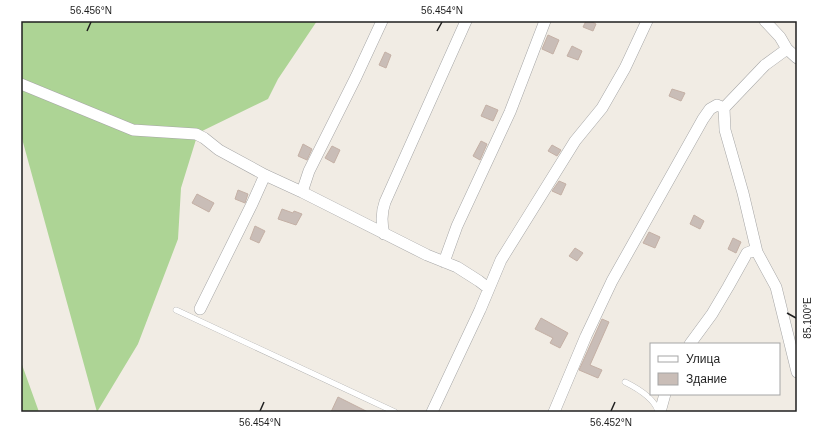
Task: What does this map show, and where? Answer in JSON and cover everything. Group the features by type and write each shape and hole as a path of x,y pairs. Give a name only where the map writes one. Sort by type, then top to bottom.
{"street":[{"path":"302,192 309,171 382,21"},
{"path":"384,234 381,222 385,202 466,21"},
{"path":"444,262 457,226 510,112 546,21"},
{"path":"432,412 480,310 501,260 557,168 575,141 602,108 625,68 646,21"},
{"path":"765,21 780,37 786,49 797,58"},
{"path":"786,49 765,65 724,108 725,130 743,193 757,252 776,287 797,372"},
{"path":"21,84 133,130 196,134 204,138 219,150 265,175 427,255 457,267 488,288"},
{"path":"554,412 586,336 612,281 703,119 714,106 720,105 724,108"},
{"path":"200,309 265,175"},
{"path":"691,343 712,314 747,253 755,250 757,252"},
{"path":"659,412 666,395"}],"lane":[{"path":"176,310 395,412"},
{"path":"625,382 656,404 659,412"}],"green space":[{"path":"21,21 317,21 278,79 268,99 198,133 181,188 178,239 138,344 97,412 21,135"},
{"path":"21,362 39,412 21,412"}],"building":[{"path":"586,21 596,24 593,31 583,27"},
{"path":"548,35 559,40 553,54 542,49"},
{"path":"572,46 582,51 578,60 567,56"},
{"path":"385,52 391,55 386,68 379,65"},
{"path":"672,89 685,93 681,101 669,96"},
{"path":"486,105 498,110 493,121 481,116"},
{"path":"481,141 487,144 480,160 473,156"},
{"path":"303,144 312,149 307,160 298,156"},
{"path":"552,145 561,150 557,156 548,151"},
{"path":"332,146 340,150 334,163 325,158"},
{"path":"559,181 566,184 561,195 552,191"},
{"path":"238,190 248,194 245,203 235,199"},
{"path":"197,194 214,203 209,212 192,203"},
{"path":"282,209 293,213 294,211 302,214 296,225 278,219"},
{"path":"694,215 704,221 700,229 690,224"},
{"path":"255,226 265,231 259,243 250,239"},
{"path":"649,232 660,237 655,248 643,243"},
{"path":"733,238 741,242 736,253 728,249"},
{"path":"575,248 583,253 577,261 569,256"},
{"path":"541,318 568,333 560,348 550,343 553,338 535,329"},
{"path":"602,319 609,322 590,365 602,370 598,378 579,370"},
{"path":"338,397 368,412 331,412"}]}
